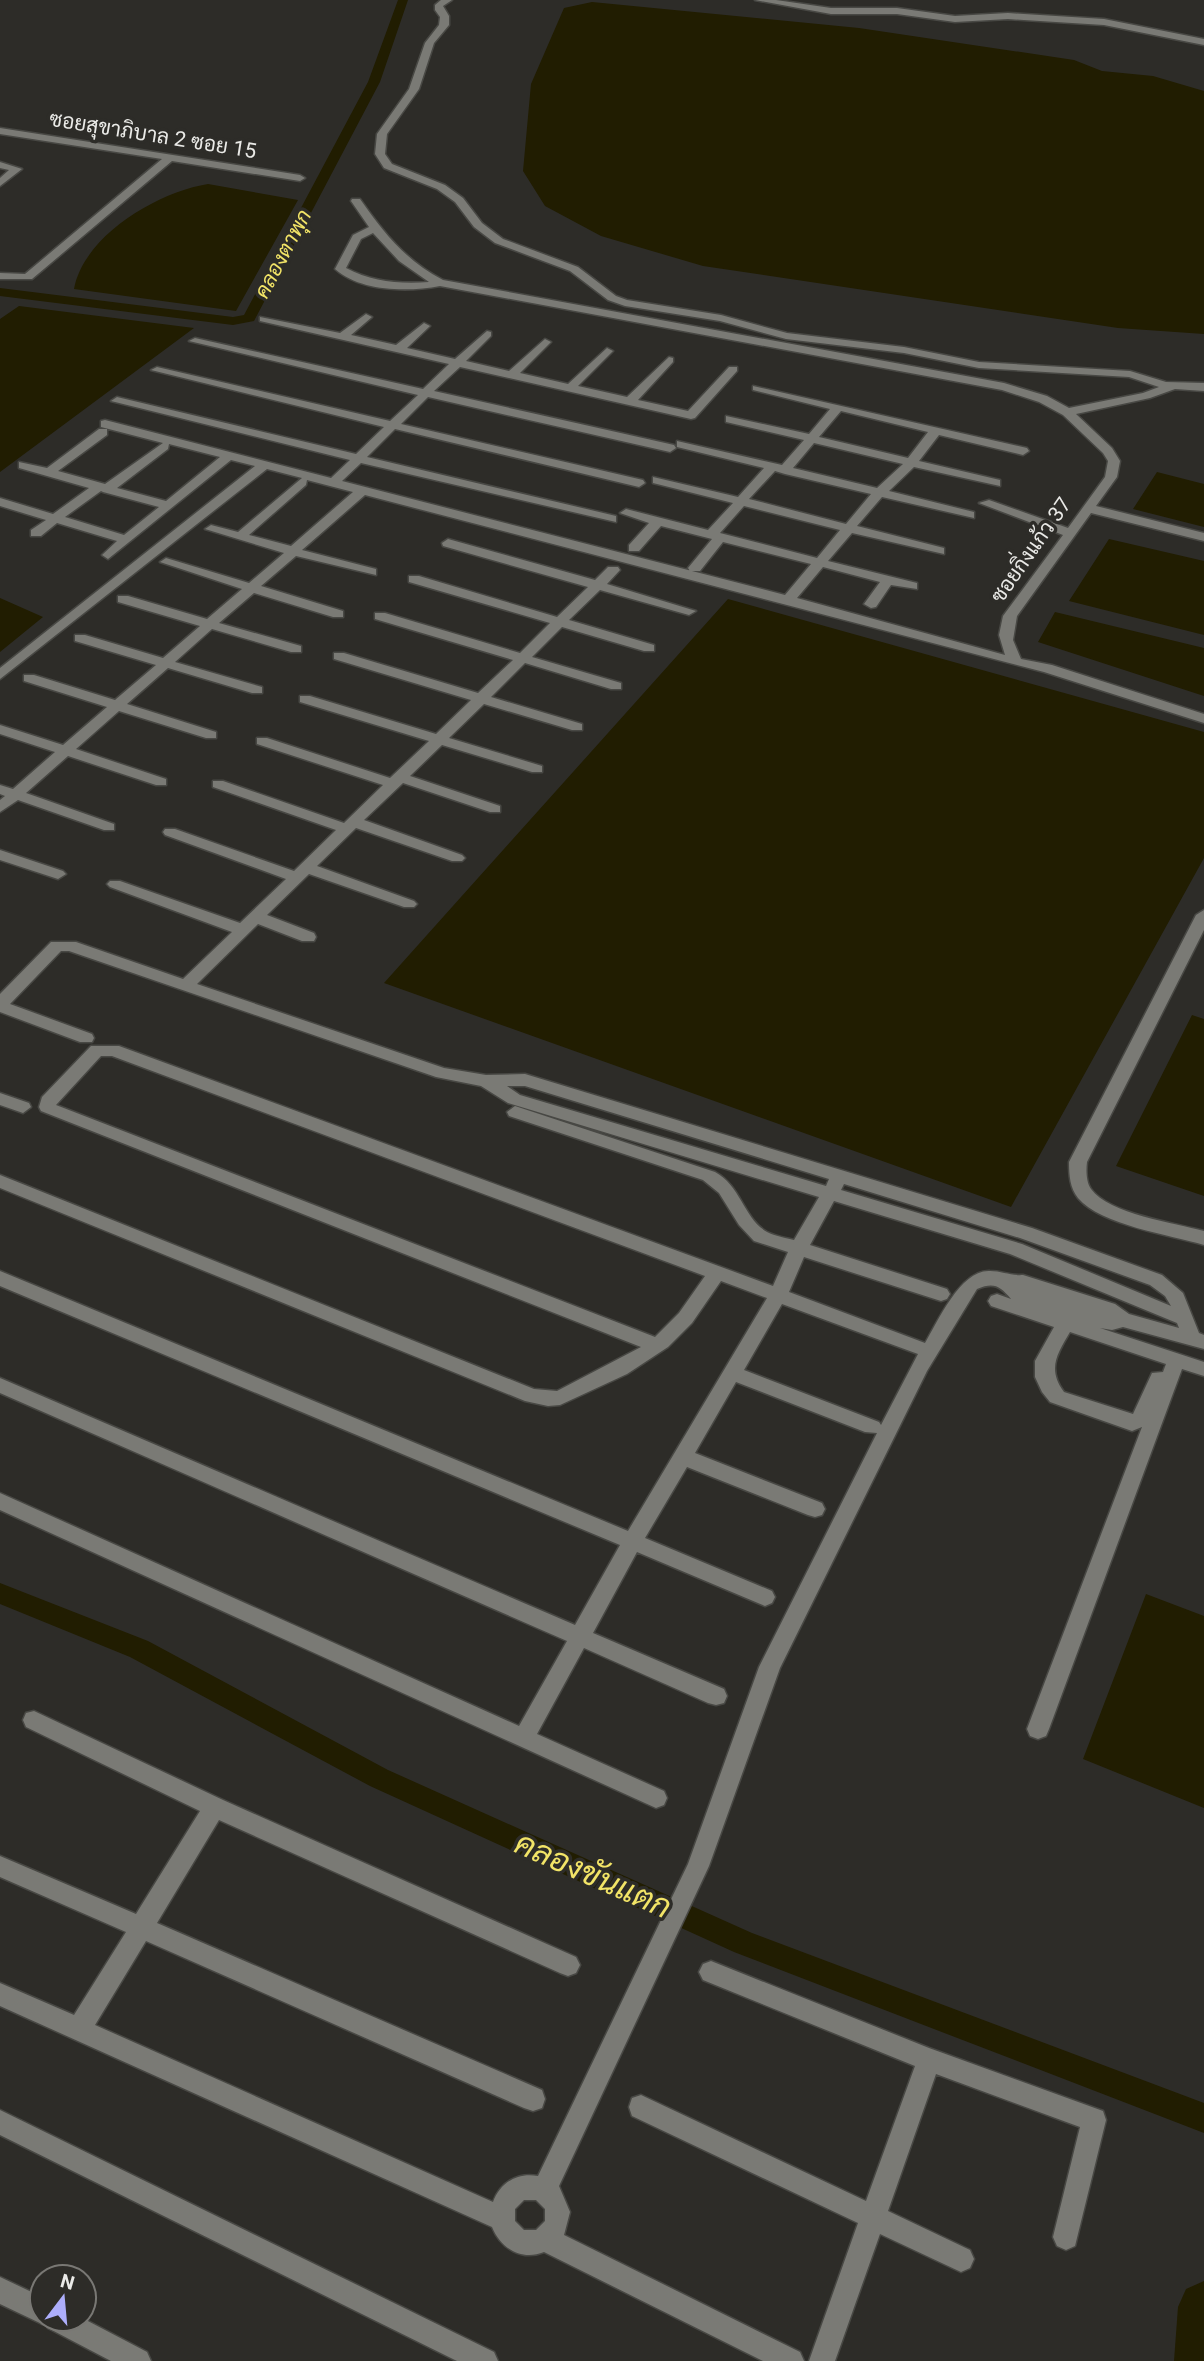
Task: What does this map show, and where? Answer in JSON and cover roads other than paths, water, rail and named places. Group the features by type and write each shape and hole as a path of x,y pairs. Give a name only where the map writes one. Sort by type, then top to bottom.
{"street":[{"path":"447,0 439,5 439,10 445,16 444,24 430,43 414,89 382,134 380,154 388,166 442,187 459,200 478,225 499,241 574,269 612,298 625,303 721,318 786,336 904,350 992,367 1130,374 1173,386 1204,387"},
{"path":"760,0 831,11 921,14 955,19 1008,16 1104,22 1204,42"},
{"path":"921,14 925,3"},
{"name":"ซอยสุขาภิบาล 2 ซอย 15","path":"0,131 300,178"},
{"path":"0,276 28,277 170,158"},
{"path":"0,165 17,169 0,183"},
{"path":"356,201 374,228 409,266 440,283"},
{"path":"374,228 359,234 340,269 360,279 417,286 440,283 1004,387 1043,399 1067,412 1146,396 1173,386"},
{"path":"342,337 366,317"},
{"path":"264,319 691,415 733,369"},
{"path":"398,350 424,326"},
{"path":"334,482 486,334"},
{"path":"195,341 772,466 970,515"},
{"path":"511,375 545,342"},
{"path":"570,388 607,351"},
{"path":"629,402 668,360"},
{"path":"158,370 639,483"},
{"path":"757,388 1023,451"},
{"path":"117,401 612,519"},
{"path":"785,470 838,407"},
{"name":"ซอยกิ่งแก้ว 37","path":"1016,662 1005,640 1010,616 1111,477 1114,461 1101,444 1067,412"},
{"path":"730,419 996,483"},
{"path":"49,472 104,428 266,464 1047,668 1204,719"},
{"path":"788,600 880,493 911,462 936,430"},
{"path":"36,533 164,446"},
{"path":"108,555 230,455"},
{"path":"0,675 266,464"},
{"path":"23,465 168,506"},
{"path":"695,568 742,501 772,466"},
{"path":"657,480 939,551"},
{"path":"241,536 302,482"},
{"path":"0,808 364,489"},
{"path":"0,502 127,540"},
{"path":"985,503 1070,533"},
{"path":"1088,508 1204,537"},
{"path":"626,513 912,586"},
{"path":"634,548 658,521"},
{"path":"211,529 371,572"},
{"path":"447,543 689,611"},
{"path":"166,562 338,614"},
{"path":"186,985 613,570"},
{"path":"414,579 649,648"},
{"path":"871,604 888,580"},
{"path":"123,599 296,649"},
{"path":"380,615 616,686"},
{"path":"80,638 257,690"},
{"path":"339,656 577,727"},
{"path":"29,678 211,735"},
{"path":"305,699 537,769"},
{"path":"0,729 161,782"},
{"path":"262,741 495,809"},
{"path":"218,784 457,858"},
{"path":"0,789 109,827"},
{"path":"170,832 409,904"},
{"path":"0,855 58,874"},
{"path":"115,884 243,930"},
{"path":"1204,915 1078,1162 1077,1174 1086,1195 1100,1206 1204,1238"},
{"path":"256,917 308,936"},
{"path":"86,1038 0,1005 57,946 63,944 442,1073 486,1081 525,1080 673,1125 835,1185"},
{"path":"656,1345 52,1110 47,1107 48,1101 97,1051 113,1050 918,1347"},
{"path":"486,1081 514,1099 661,1143 835,1185 1021,1241 1059,1255 1184,1318 1198,1340"},
{"path":"0,1099 23,1107"},
{"path":"515,1112 709,1175 724,1183 747,1226 760,1236 941,1294"},
{"path":"661,1143 673,1125"},
{"path":"0,1181 532,1396 548,1399 560,1398 631,1363 656,1345 674,1331 716,1274"},
{"path":"523,1739 632,1542 778,1295 799,1248 835,1185"},
{"path":"544,2190 698,1866 770,1667 919,1368 971,1284 988,1277 1008,1283 1023,1282 1108,1309 1123,1320 1198,1340"},
{"path":"0,1278 765,1597"},
{"path":"1008,1283 1018,1294 1172,1360 1204,1369"},
{"path":"997,1301 1065,1325 1093,1326 1123,1320"},
{"path":"1065,1325 1044,1359 1044,1378 1049,1387 1058,1396 1129,1423 1140,1419 1172,1360"},
{"path":"1038,1729 1172,1360"},
{"path":"732,1373 872,1427"},
{"path":"0,1385 716,1696"},
{"path":"683,1457 815,1509"},
{"path":"0,1501 656,1798"},
{"path":"34,1720 215,1807 568,1965"},
{"path":"78,2031 215,1807"},
{"path":"0,1866 533,2099"},
{"path":"711,1972 929,2060 1094,2120 1066,2237"},
{"path":"0,1994 502,2219"},
{"path":"822,2361 929,2060"},
{"path":"642,2107 961,2259"},
{"path":"0,2122 485,2361"},
{"path":"536,2187 551,2196 558,2214 552,2232 537,2243 518,2241 510,2236 502,2219 506,2202 519,2189 536,2187"},
{"path":"545,2239 791,2361"},
{"path":"0,2290 28,2304"},
{"path":"84,2333 138,2361"}],"waterway":[{"name":"คลองตาพุก","path":"0,292 233,321 249,318 374,82 403,0"},
{"name":"คลองขันแตก","path":"0,1593 139,1649 379,1778 744,1943 1204,2118"},
{"path":"1200,2361 1204,2307"}]}
